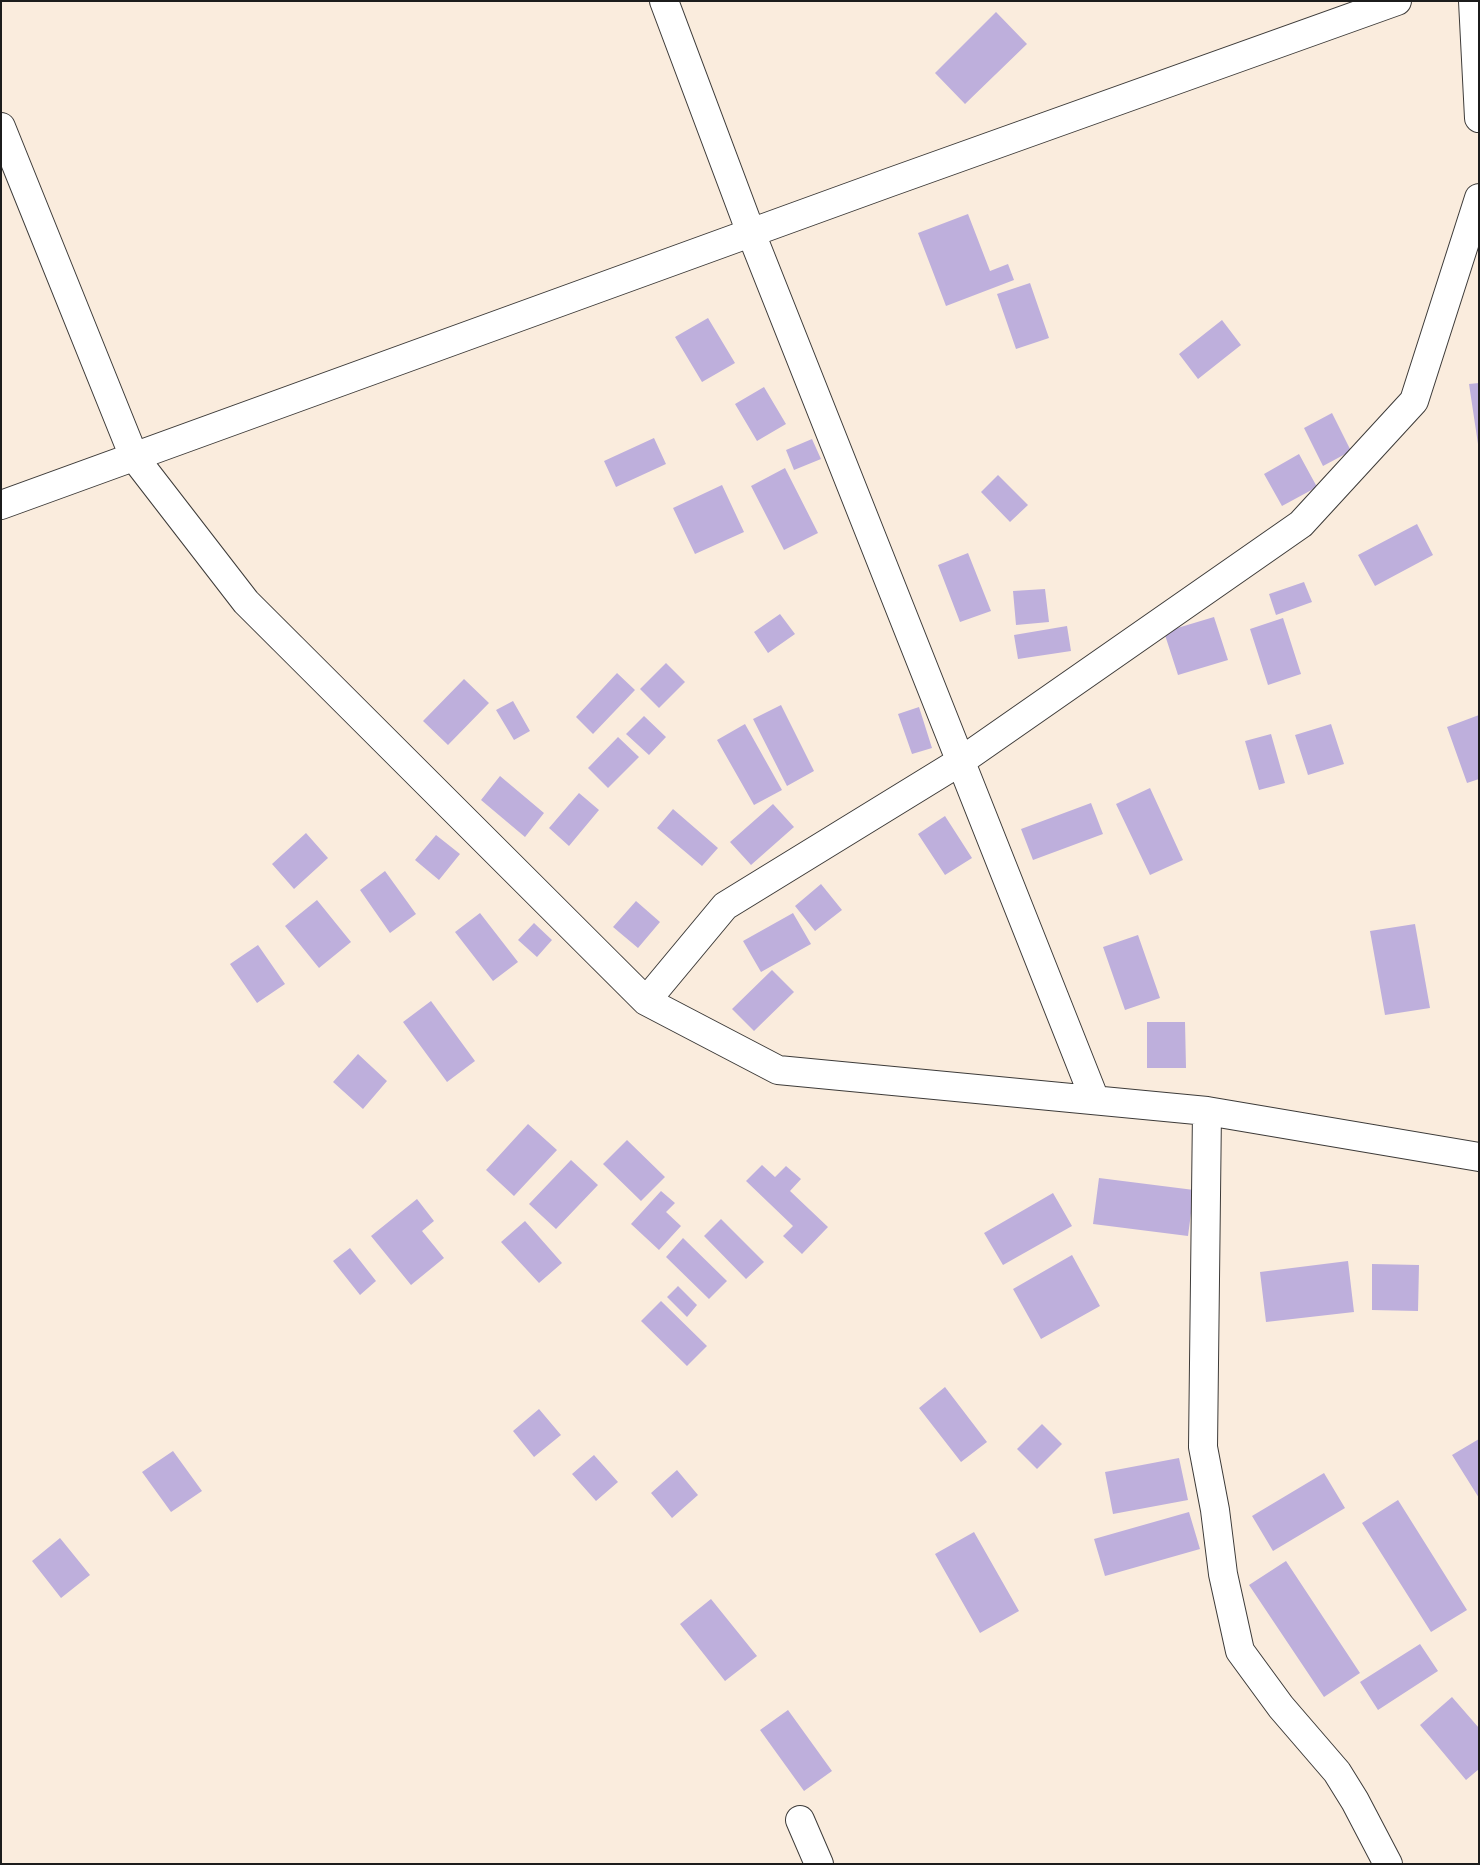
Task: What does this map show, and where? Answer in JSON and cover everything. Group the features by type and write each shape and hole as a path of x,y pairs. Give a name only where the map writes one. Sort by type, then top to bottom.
{"street":[{"path":"664,1 751,233 1095,1100"},
{"path":"1,505 1397,1"},
{"path":"1474,1 1479,118"},
{"path":"1,127 134,457 246,602 646,1001 778,1070 1207,1111 1479,1157"},
{"path":"646,1001 725,906 961,761 1301,524 1414,401 1479,198"},
{"path":"1207,1111 1203,1447 1215,1510 1223,1574 1240,1651 1281,1707 1337,1772 1355,1800 1388,1864"},
{"path":"800,1820 819,1864"}],"building":[{"path":"996,12 1027,44 965,104 935,73"},
{"path":"968,214 990,271 1008,264 1014,280 946,306 918,233"},
{"path":"1030,283 1049,338 1016,349 997,294"},
{"path":"708,318 735,363 702,382 675,337"},
{"path":"1222,320 1241,345 1198,379 1179,354"},
{"path":"1479,383 1479,444 1478,444 1469,384"},
{"path":"764,387 786,424 757,441 735,404"},
{"path":"1332,413 1351,451 1323,466 1304,428"},
{"path":"654,438 666,464 616,487 604,461"},
{"path":"812,439 821,459 794,470 786,450"},
{"path":"1299,454 1317,487 1282,506 1264,474"},
{"path":"785,468 818,533 784,550 751,486"},
{"path":"998,475 1028,505 1010,522 981,492"},
{"path":"722,485 744,532 695,554 673,508"},
{"path":"1417,524 1433,555 1375,586 1358,555"},
{"path":"968,553 991,611 960,622 938,565"},
{"path":"1304,582 1312,602 1276,615 1269,594"},
{"path":"1045,589 1049,622 1016,625 1013,591"},
{"path":"780,614 795,634 768,653 754,632"},
{"path":"1214,617 1228,660 1178,675 1164,632"},
{"path":"1283,618 1301,674 1268,685 1250,629"},
{"path":"1067,626 1071,651 1018,659 1014,635"},
{"path":"666,663 685,682 659,708 640,689"},
{"path":"617,673 635,690 593,734 576,717"},
{"path":"464,679 489,703 448,745 423,721"},
{"path":"513,701 530,731 514,740 496,710"},
{"path":"781,705 814,771 787,786 753,719"},
{"path":"919,707 932,748 912,754 898,714"},
{"path":"1479,715 1479,779 1467,783 1447,727"},
{"path":"644,716 666,737 649,755 626,734"},
{"path":"745,724 782,790 754,805 717,740"},
{"path":"1331,724 1344,764 1308,775 1295,735"},
{"path":"1271,734 1285,783 1259,790 1245,741"},
{"path":"618,737 639,757 608,788 588,768"},
{"path":"500,776 544,813 525,837 481,800"},
{"path":"1150,788 1183,860 1150,875 1116,804"},
{"path":"579,793 599,810 569,846 549,828"},
{"path":"1091,803 1103,834 1033,860 1021,829"},
{"path":"773,804 794,827 751,865 730,842"},
{"path":"673,809 718,848 702,866 657,828"},
{"path":"945,816 972,858 945,875 918,834"},
{"path":"306,833 328,858 294,889 272,864"},
{"path":"436,835 460,854 439,880 415,860"},
{"path":"385,871 416,914 390,933 360,890"},
{"path":"821,884 842,910 815,931 795,906"},
{"path":"317,900 351,942 319,968 285,926"},
{"path":"636,901 660,922 638,948 613,927"},
{"path":"480,913 518,962 493,981 455,932"},
{"path":"793,913 811,944 761,972 743,941"},
{"path":"534,923 552,940 537,957 518,940"},
{"path":"1415,924 1430,1008 1385,1015 1370,931"},
{"path":"1138,935 1160,998 1125,1010 1103,947"},
{"path":"258,945 285,984 257,1003 230,964"},
{"path":"772,970 794,992 754,1031 732,1009"},
{"path":"431,1001 475,1061 447,1082 403,1022"},
{"path":"1147,1022 1185,1022 1186,1068 1147,1068"},
{"path":"358,1054 387,1081 363,1109 333,1082"},
{"path":"528,1124 557,1150 514,1196 486,1170"},
{"path":"627,1140 665,1177 641,1201 603,1164"},
{"path":"571,1160 598,1185 556,1229 529,1204"},
{"path":"762,1165 775,1177 786,1166 801,1179 790,1191 828,1227 802,1254 783,1236 793,1226 746,1181"},
{"path":"1099,1178 1194,1190 1188,1236 1093,1224"},
{"path":"661,1191 675,1203 666,1212 681,1226 659,1250 631,1224"},
{"path":"1053,1193 1072,1226 1003,1265 984,1233"},
{"path":"417,1199 434,1221 422,1231 444,1258 411,1285 371,1236"},
{"path":"721,1219 764,1262 746,1279 704,1236"},
{"path":"525,1221 562,1263 539,1283 501,1242"},
{"path":"683,1238 727,1281 709,1299 666,1257"},
{"path":"350,1248 376,1281 360,1295 333,1261"},
{"path":"1072,1255 1100,1306 1041,1339 1013,1289"},
{"path":"1348,1261 1354,1312 1266,1322 1260,1272"},
{"path":"1372,1264 1419,1265 1418,1311 1372,1310"},
{"path":"678,1286 697,1305 687,1317 667,1297"},
{"path":"661,1301 707,1346 687,1366 641,1321"},
{"path":"945,1387 987,1442 961,1462 919,1408"},
{"path":"539,1409 561,1435 534,1457 513,1431"},
{"path":"1042,1424 1062,1444 1037,1469 1017,1449"},
{"path":"1479,1439 1479,1498 1452,1455"},
{"path":"173,1451 202,1491 171,1512 142,1472"},
{"path":"594,1455 618,1482 596,1501 572,1474"},
{"path":"1179,1458 1188,1500 1113,1514 1105,1472"},
{"path":"677,1470 698,1495 672,1518 651,1493"},
{"path":"1324,1473 1345,1508 1273,1551 1252,1516"},
{"path":"1398,1500 1467,1610 1431,1632 1362,1523"},
{"path":"1189,1512 1200,1549 1105,1576 1094,1539"},
{"path":"974,1532 1019,1611 980,1633 935,1554"},
{"path":"60,1538 90,1575 61,1598 32,1561"},
{"path":"1286,1561 1360,1673 1324,1697 1249,1585"},
{"path":"711,1599 757,1656 725,1681 680,1624"},
{"path":"1420,1644 1438,1671 1378,1710 1360,1682"},
{"path":"1452,1697 1479,1728 1479,1769 1466,1780 1420,1725"},
{"path":"788,1710 832,1771 804,1791 760,1730"}]}
